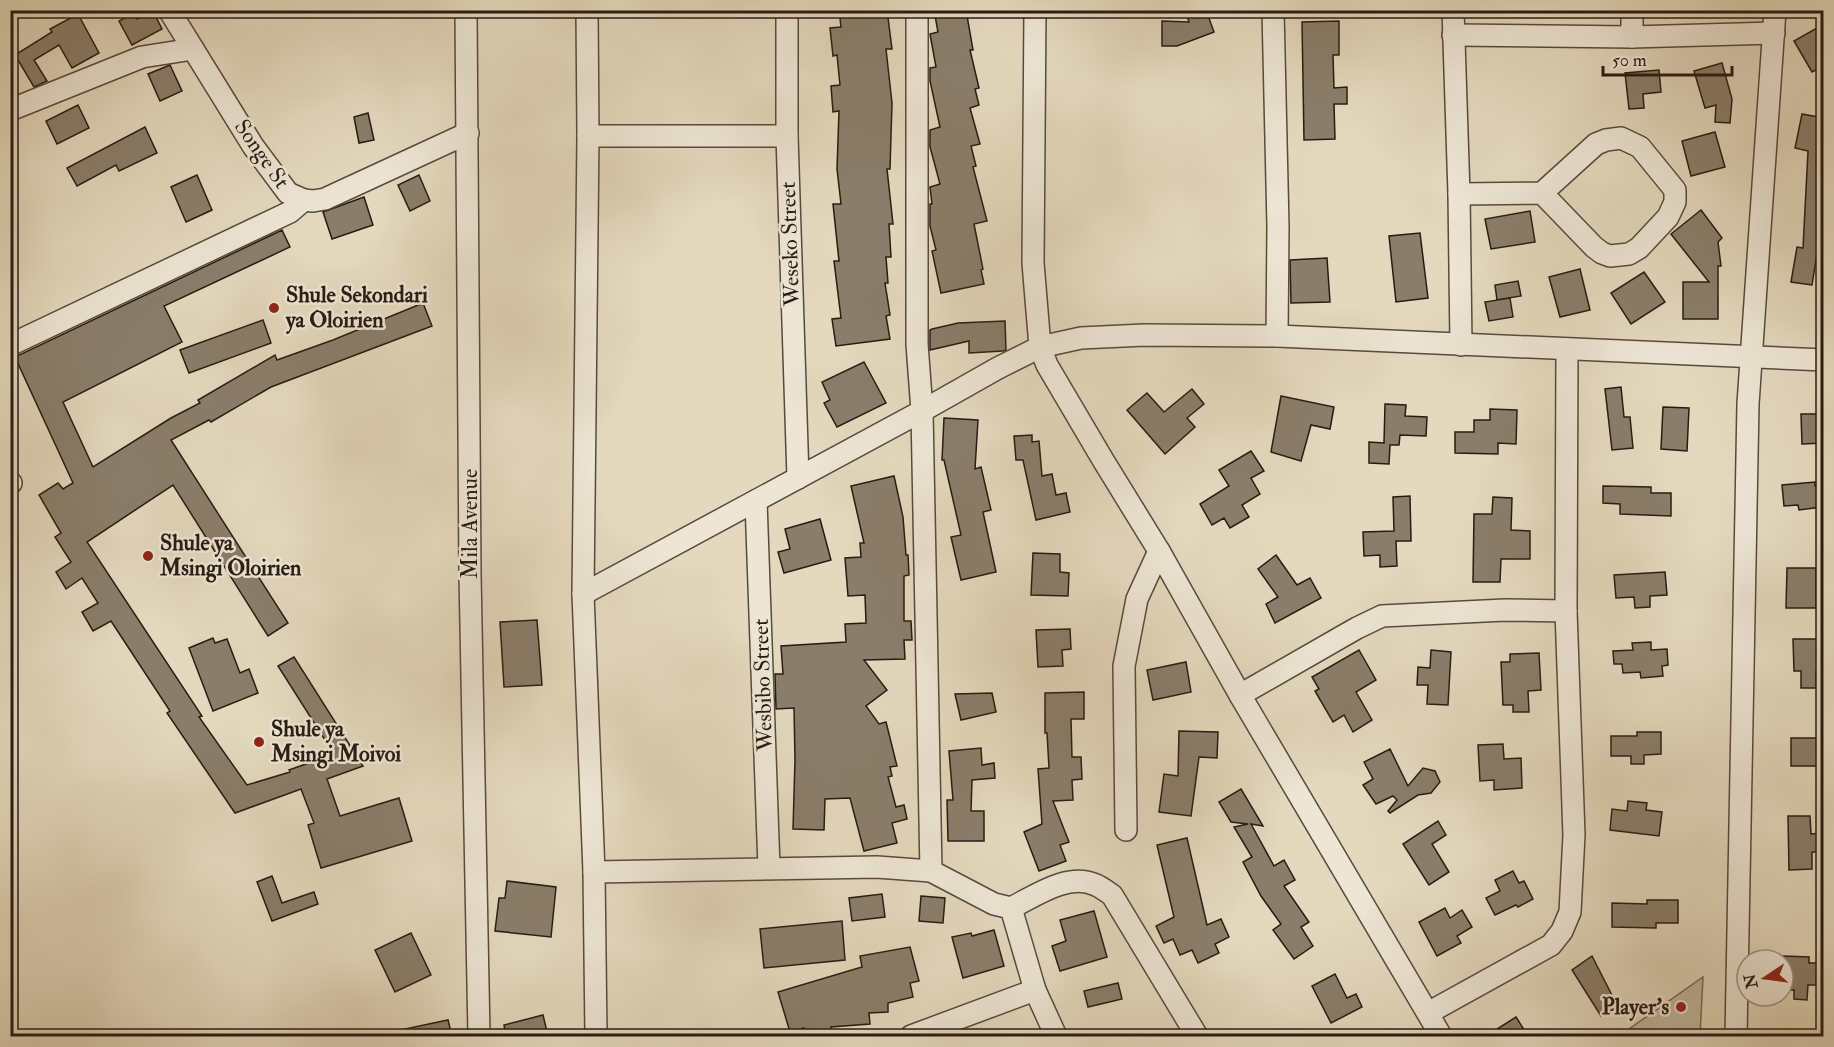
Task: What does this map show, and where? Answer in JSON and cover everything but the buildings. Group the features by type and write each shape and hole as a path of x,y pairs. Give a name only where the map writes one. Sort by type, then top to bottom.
{"street":[{"name":"Songe St","path":"169,10 253,146 288,193 304,200 325,199 468,133"},
{"name":"Mila Avenue","path":"466,10 471,586 479,1036"},
{"path":"587,10 588,136 583,594 594,872 596,1036"},
{"name":"Weseko Street","path":"787,10 786,136 798,478"},
{"path":"1035,10 1033,263 1040,347 1047,365 1160,551 1240,695 1441,1036"},
{"path":"1273,10 1278,227 1277,336"},
{"path":"1453,10 1461,345"},
{"path":"1632,10 1632,37"},
{"path":"1736,1036 1748,428 1775,10"},
{"path":"917,14 916,344 922,411 931,871"},
{"path":"1453,35 1632,37 1774,33"},
{"path":"10,110 142,57 193,49"},
{"path":"588,136 786,136"},
{"path":"1459,194 1542,194 1596,144 1621,138 1640,147 1675,190 1675,202 1668,217 1639,248 1629,254 1610,256 1594,247 1542,194"},
{"path":"10,345 290,212 304,200"},
{"path":"583,594 998,368 1040,347 1081,338 1144,335 1277,336 1824,360"},
{"path":"1428,1013 1551,945 1562,931 1570,912 1574,835 1566,611 1566,349"},
{"name":"Wesbibo Street","path":"756,501 769,868"},
{"path":"1126,830 1124,666 1137,599 1160,551"},
{"path":"1240,695 1382,616 1505,610 1566,611"},
{"path":"594,872 877,867 931,871 994,904 1011,908 1064,882 1080,881 1095,884 1112,896 1197,1036"},
{"path":"1011,908 1035,990 1056,1036"},
{"path":"911,1036 1035,990"}],"shaded area":[{"name":"Player's","path":"1703,977 1700,1036 1619,1036"}],"place":[{"name":"Shule Sekondari ya Oloirien","path":"274,308"},
{"name":"Shule ya Msingi Oloirien","path":"148,556"},
{"name":"Shule ya Msingi Moivoi","path":"259,742"},
{"name":"Player's","path":"1681,1007"}]}
